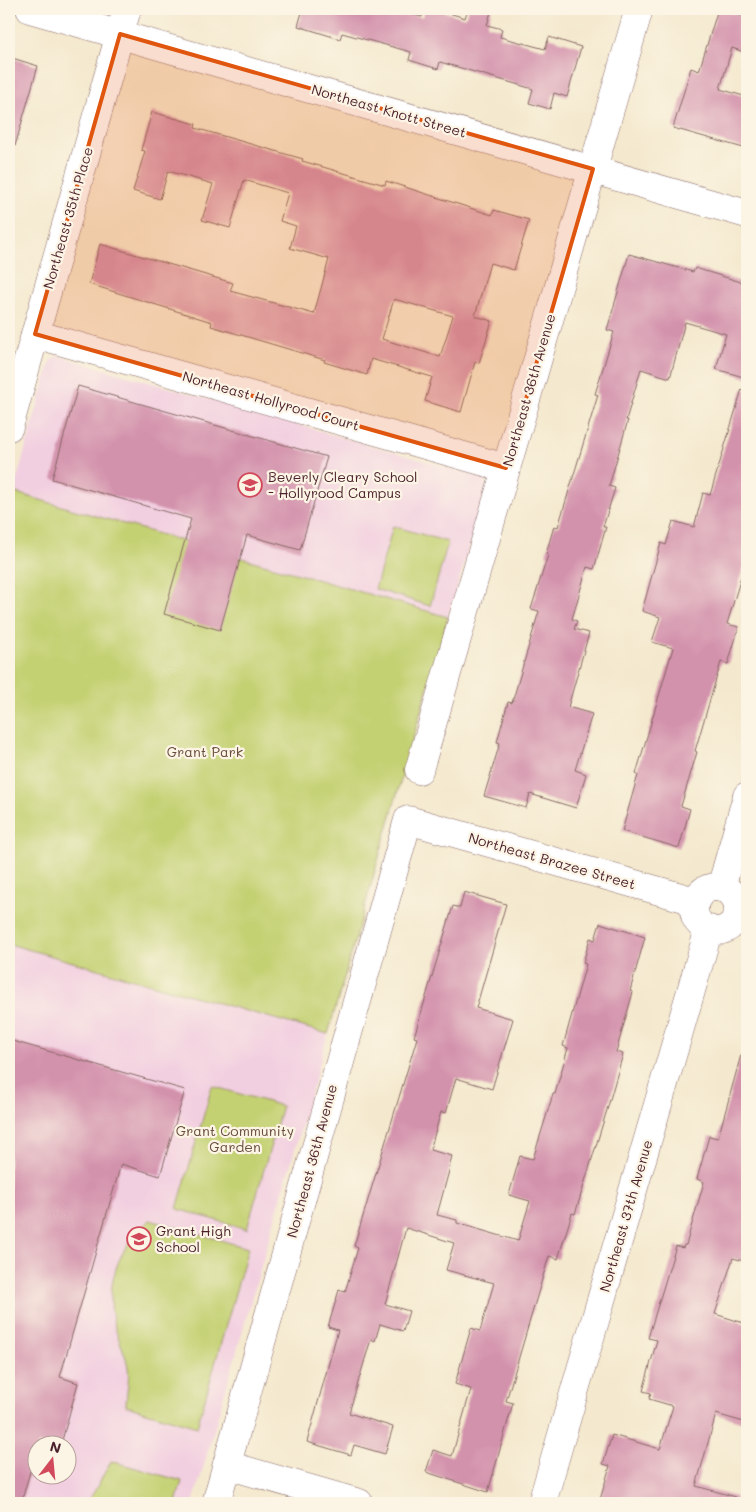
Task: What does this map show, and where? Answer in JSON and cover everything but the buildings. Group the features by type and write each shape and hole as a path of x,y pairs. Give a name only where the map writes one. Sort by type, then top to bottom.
{"street":[{"name":"Northeast Knott Street","path":"30,9 123,21 593,169 747,214"},
{"name":"Northeast 36th Avenue","path":"419,770 638,9"},
{"name":"Northeast 35th Place","path":"9,427 123,21"},
{"name":"Northeast Hollyrood Court","path":"35,334 506,468"},
{"path":"721,888 747,796"},
{"name":"Northeast 36th Avenue","path":"216,1503 408,820"},
{"name":"Northeast Brazee Street","path":"408,820 695,902"},
{"path":"711,887 721,888 729,891 734,897 742,914 721,930 709,929 703,926 696,917 695,902 704,891 711,887"},
{"name":"Northeast 37th Avenue","path":"542,1503 709,929"},
{"path":"227,1465 359,1503"}],"highlighted area":[{"path":"120,34 593,169 506,468 35,334"}],"shaded area":[{"name":"Beverly Cleary School - Hollyrood Campus","path":"58,356 477,476 485,481 487,490 448,617 13,492 51,360"},
{"name":"Grant High School","path":"9,944 328,1034 193,1503 9,1503"}],"green space":[{"name":"Grant Park","path":"9,491 448,617 328,1034 9,944"},
{"path":"393,526 448,542 430,606 375,589"},
{"name":"Grant Community Garden","path":"212,1086 282,1106 247,1229 177,1209"},
{"path":"150,1220 248,1248 197,1427 126,1406 128,1367 113,1318 112,1286 115,1271 128,1244"},
{"path":"111,1461 182,1481 176,1503 86,1503"}],"place":[{"name":"Beverly Cleary School - Hollyrood Campus","path":"250,485"},
{"name":"Grant High School","path":"139,1239"}]}
